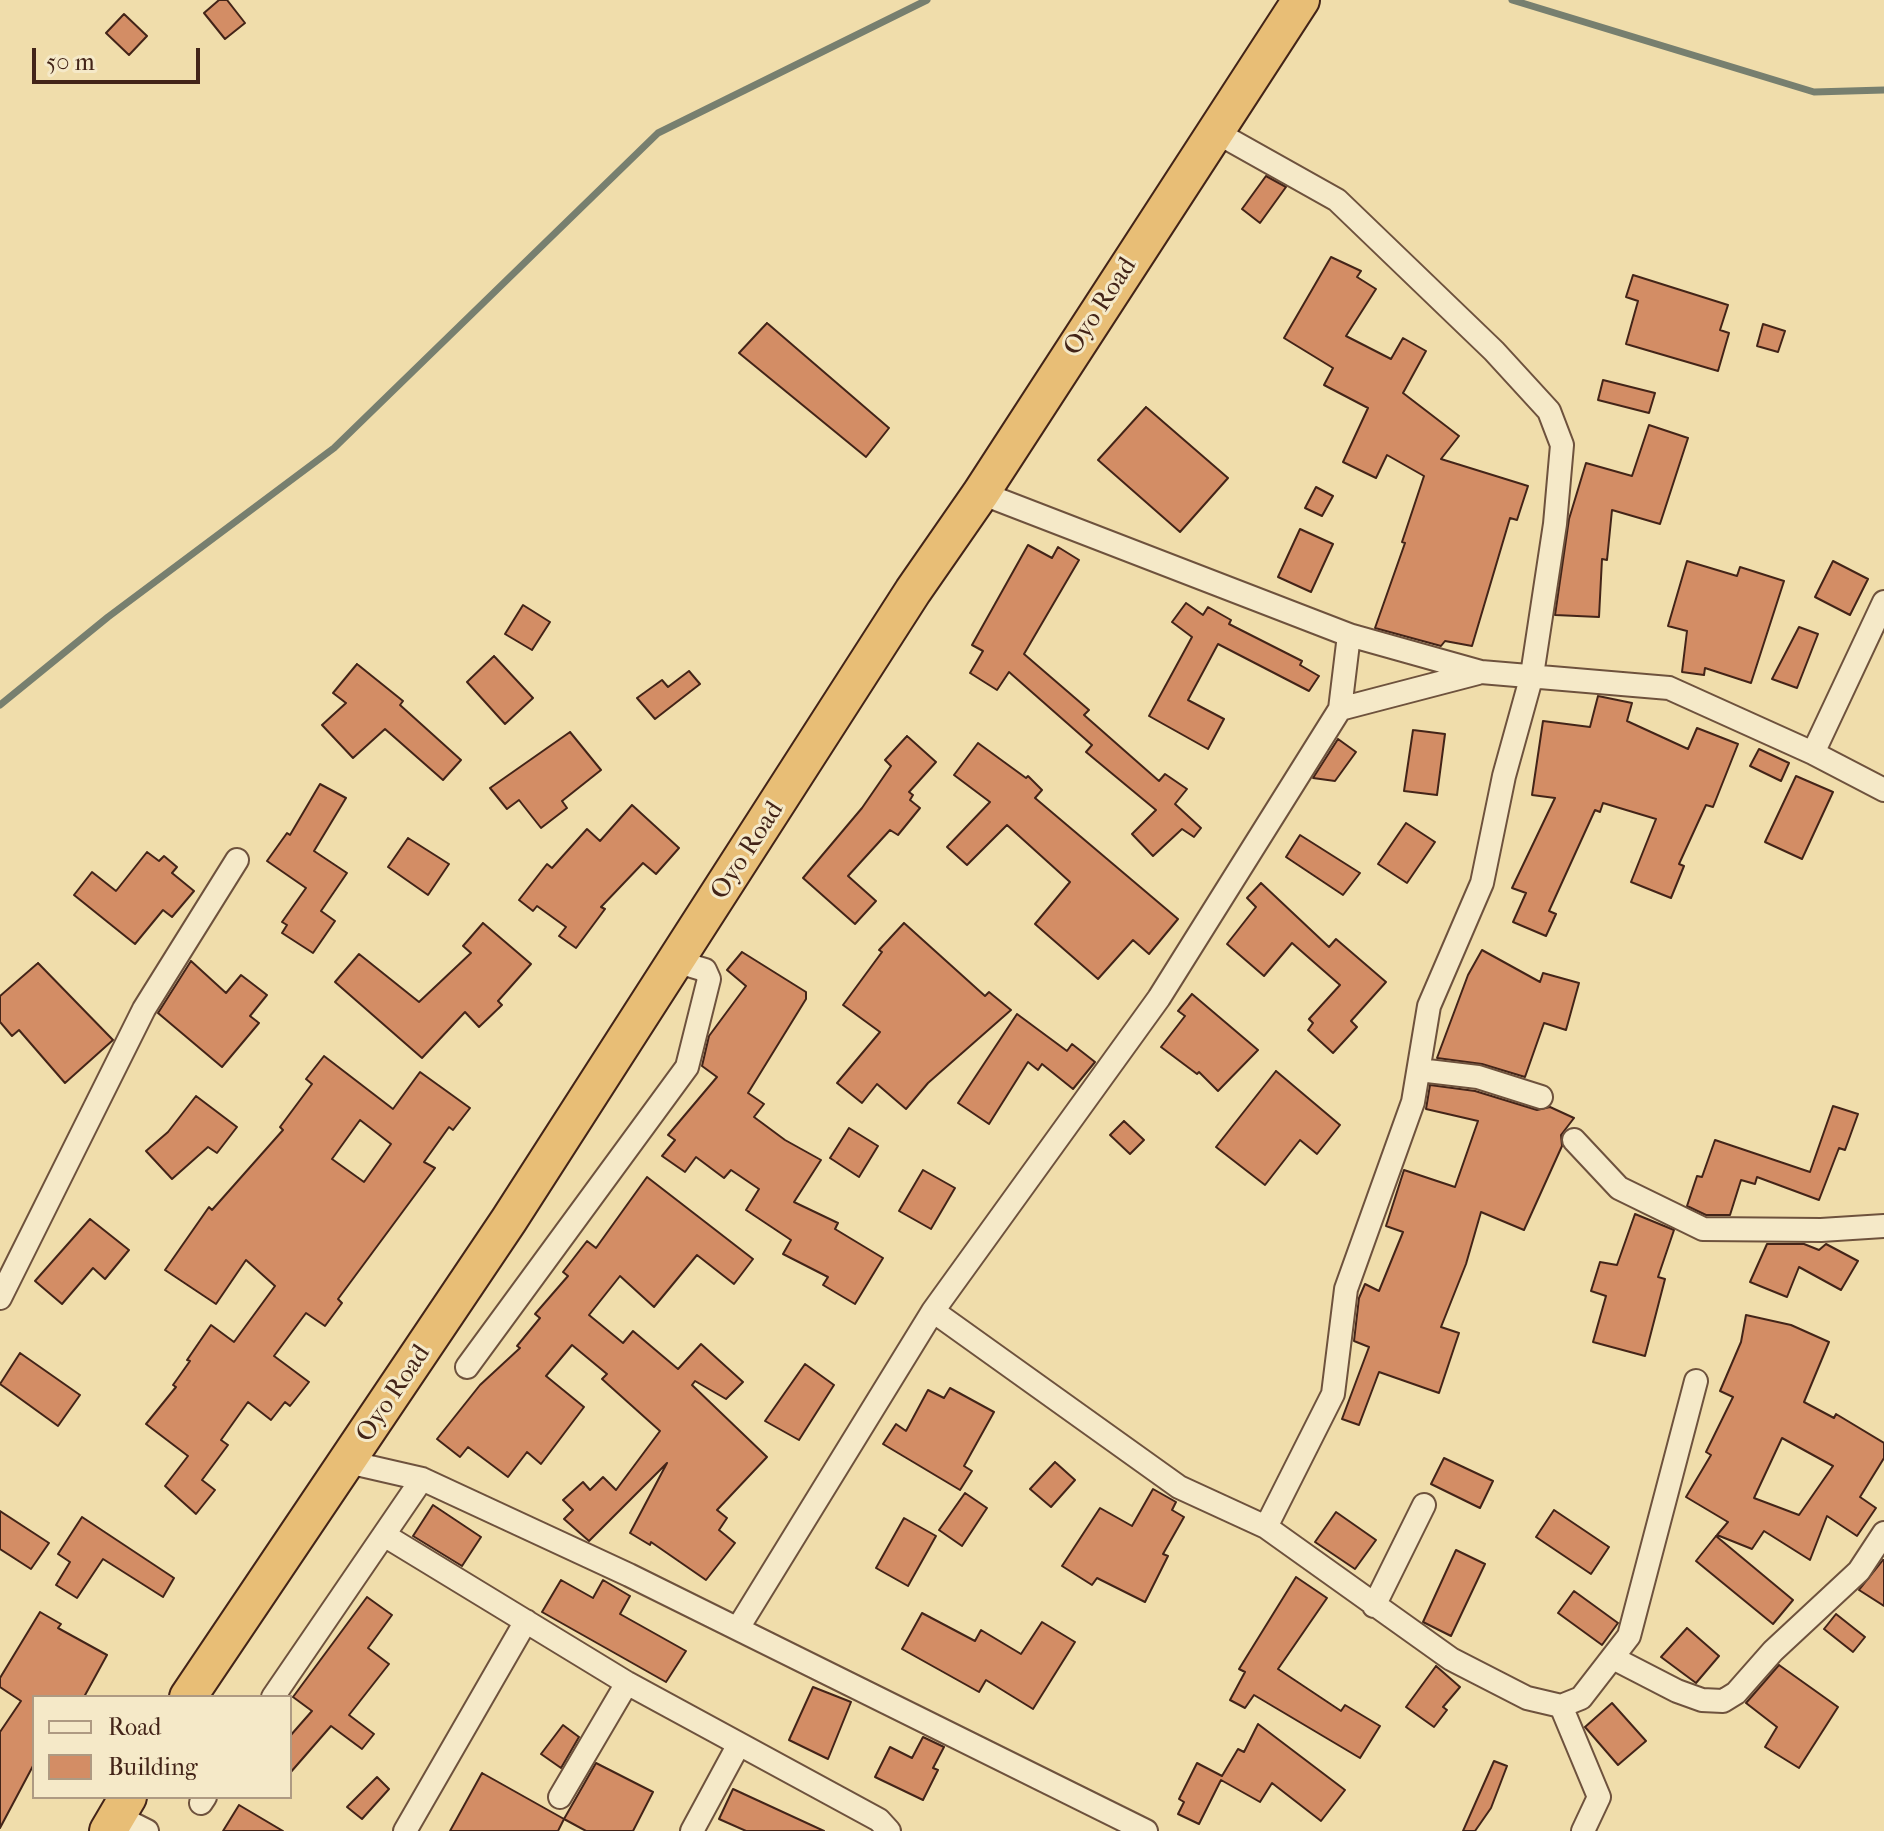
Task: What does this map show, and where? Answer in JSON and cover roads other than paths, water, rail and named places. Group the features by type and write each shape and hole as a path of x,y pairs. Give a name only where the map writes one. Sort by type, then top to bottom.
{"highway":[{"name":"Oyo Road","path":"189,1695 348,1462 1301,0"}],"street":[{"path":"1214,131 1337,200 1494,351 1549,411 1562,445 1555,524 1532,675 1504,776 1482,883 1429,1006 1413,1102 1346,1289 1333,1394 1266,1527"},
{"path":"981,493 1349,635 1481,672 1669,688 1813,753 1884,790"},
{"path":"1813,753 1884,602"},
{"path":"738,1628 933,1311 1159,998 1340,709 1349,635"},
{"path":"1340,709 1481,672"},
{"path":"0,1298 144,1009 237,860"},
{"path":"467,1367 687,1067 709,979 705,970 675,961"},
{"path":"1419,1070 1478,1077 1541,1097"},
{"path":"1574,1140 1619,1188 1655,1209 1703,1229 1821,1230 1884,1226"},
{"path":"933,1311 1179,1487 1266,1527 1451,1659 1527,1698 1561,1706 1581,1698 1629,1636 1696,1381"},
{"path":"348,1462 422,1479 738,1628 1146,1831"},
{"path":"274,1695 422,1479"},
{"path":"1374,1606 1424,1505"},
{"path":"1613,1658 1677,1691 1702,1700 1723,1701 1736,1693 1773,1651 1859,1571 1884,1533"},
{"path":"384,1535 627,1683 879,1820 889,1831"},
{"path":"405,1831 526,1621"},
{"path":"560,1797 627,1683"},
{"path":"1561,1706 1599,1797 1583,1831"},
{"path":"692,1831 739,1744"}],"waterway":[{"path":"0,705 108,617 334,448 658,133 927,0"},
{"path":"1512,0 1814,92 1884,90"}]}
